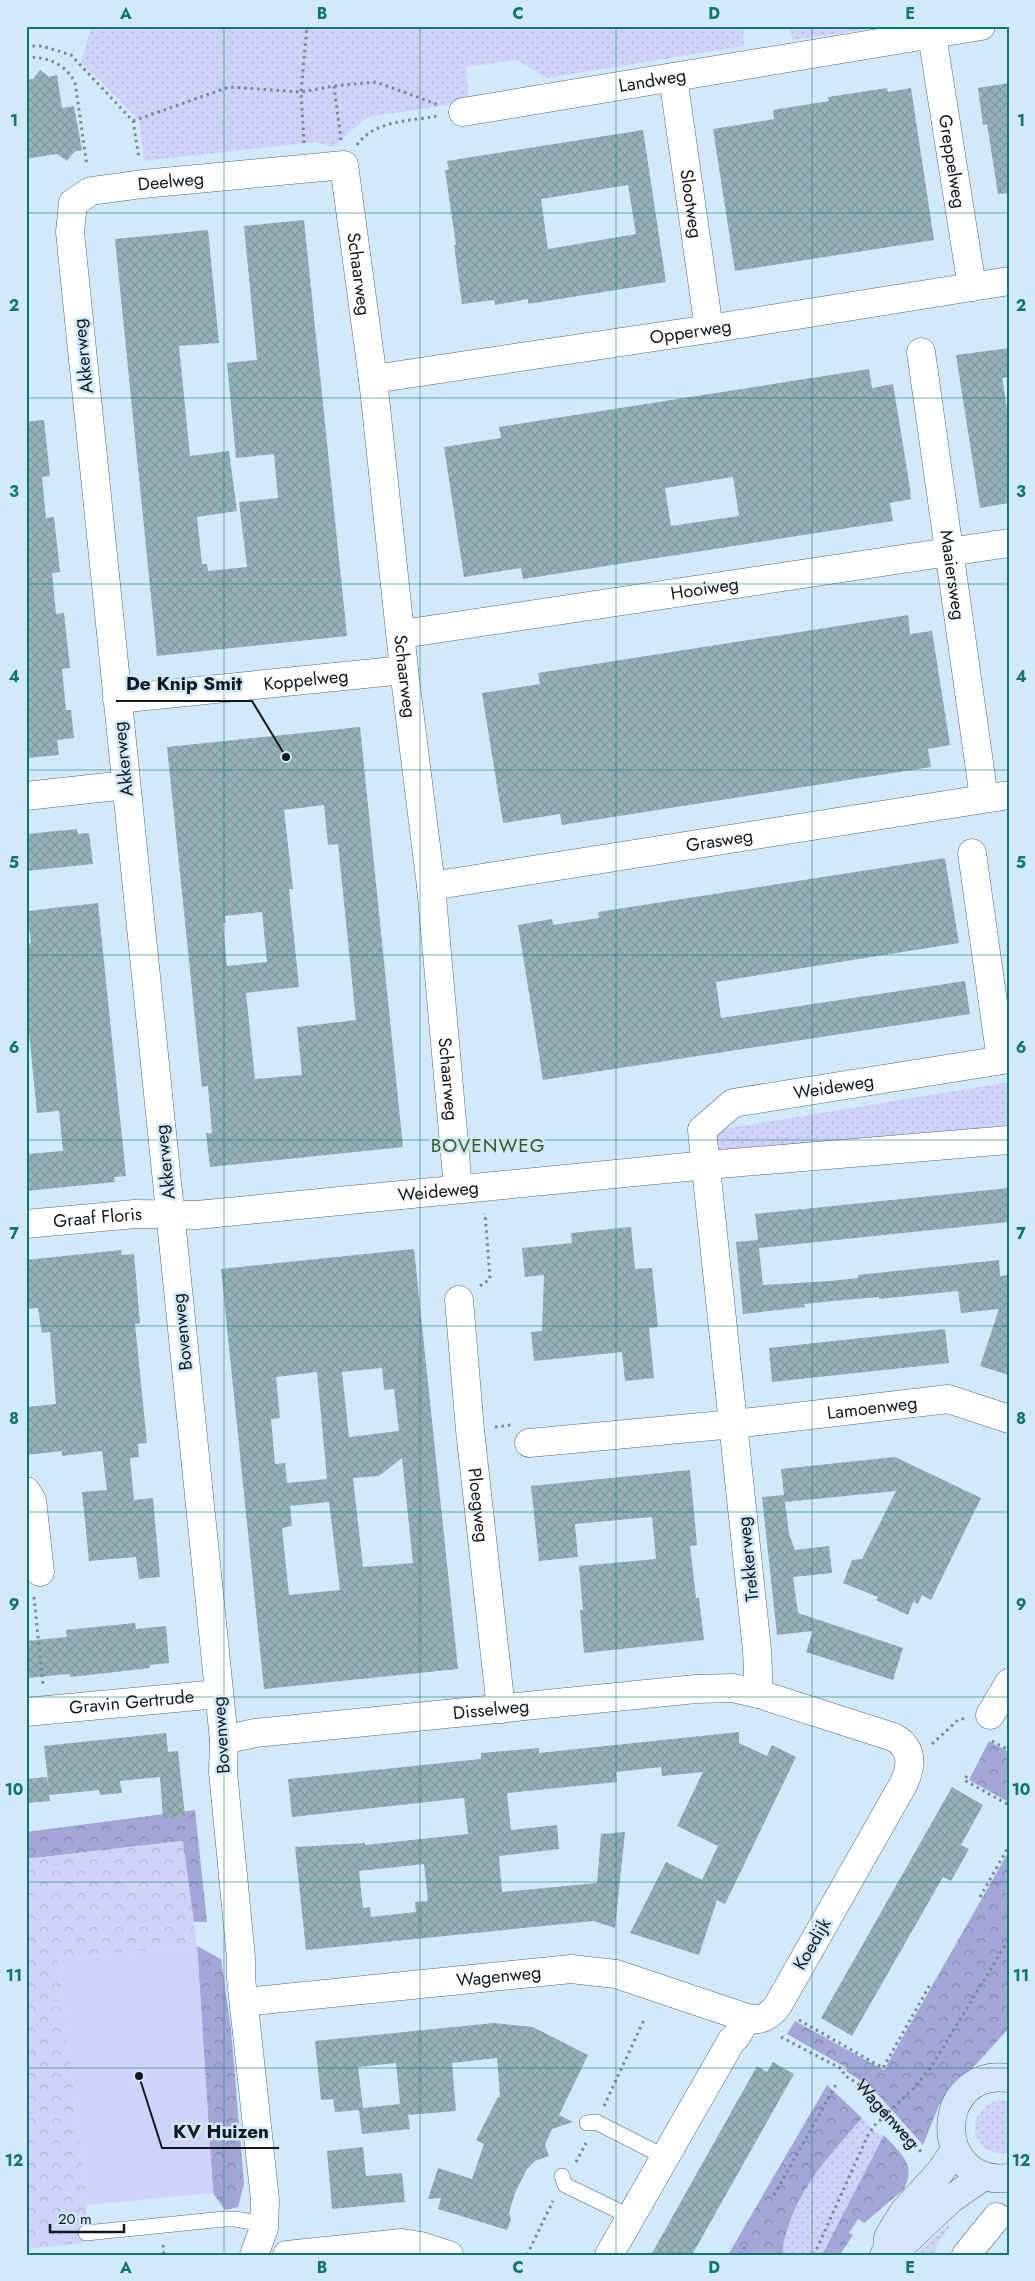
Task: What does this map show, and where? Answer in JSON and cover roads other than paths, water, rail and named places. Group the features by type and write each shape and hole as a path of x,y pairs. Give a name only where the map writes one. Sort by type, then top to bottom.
{"main road":[{"path":"996,2177 967,2166 955,2150 950,2135 951,2119 960,2097 979,2082 1007,2074"},
{"path":"955,2150 940,2172 904,2211 888,2237 886,2252 900,2247 952,2199 996,2177"}],"street":[{"name":"Landweg","path":"463,112 981,26"},
{"name":"Greppelweg","path":"932,35 972,287"},
{"name":"Slootweg","path":"673,78 709,329"},
{"name":"Deelweg","path":"75,274 70,232 73,203 91,191 143,184 344,165"},
{"name":"Schaarweg","path":"344,165 373,379 402,634 404,670 470,1187"},
{"name":"Akkerweg","path":"75,274 171,1214"},
{"name":"Opperweg","path":"373,379 709,329 1009,281"},
{"name":"Maaiersweg","path":"921,352 950,552 997,797"},
{"name":"Hooiweg","path":"402,634 1009,543"},
{"name":"Koppelweg","path":"117,699 404,670"},
{"path":"26,796 126,785"},
{"name":"Grasweg","path":"431,886 997,797"},
{"path":"972,852 1005,1060"},
{"name":"Weideweg","path":"707,1164 702,1130 732,1103 1005,1060"},
{"name":"Weideweg","path":"171,1214 197,1215 707,1164 1009,1140"},
{"name":"Trekkerweg","path":"707,1164 758,1650 759,1694"},
{"name":"Graaf Floris","path":"26,1224 135,1214 171,1214"},
{"name":"Bovenweg","path":"171,1214 224,1740 223,1772 244,2002 264,2189 264,2245"},
{"name":"Ploegweg","path":"459,1300 470,1430 500,1709"},
{"name":"Lamoenweg","path":"734,1424 948,1399 1009,1419"},
{"path":"528,1443 734,1424"},
{"path":"26,1491 32,1500 37,1580"},
{"path":"990,1727 1009,1683"},
{"name":"Disselweg","path":"224,1740 255,1733 696,1689 733,1688 759,1694"},
{"name":"Gravin Gertrude","path":"36,1711 218,1694"},
{"name":"Koedijk","path":"609,2255 704,2086 755,2018 771,2013 778,2005 904,1783 910,1769 910,1756 904,1745 893,1737 759,1694"},
{"name":"Wagenweg","path":"244,2002 571,1969 616,1974 755,2018"},
{"path":"966,2255 997,2217"},
{"path":"287,2255 402,2243 415,2244 449,2255"}],"lane":[{"path":"592,2120 666,2156"},
{"path":"561,2183 631,2217"},
{"path":"86,2233 235,2219 264,2245"}],"place":[{"name":"De Knip Smit","path":"286,757"},
{"name":"KV Huizen","path":"139,2076"}],"district":[{"name":"BOVENWEG","path":"488,1145"}]}
